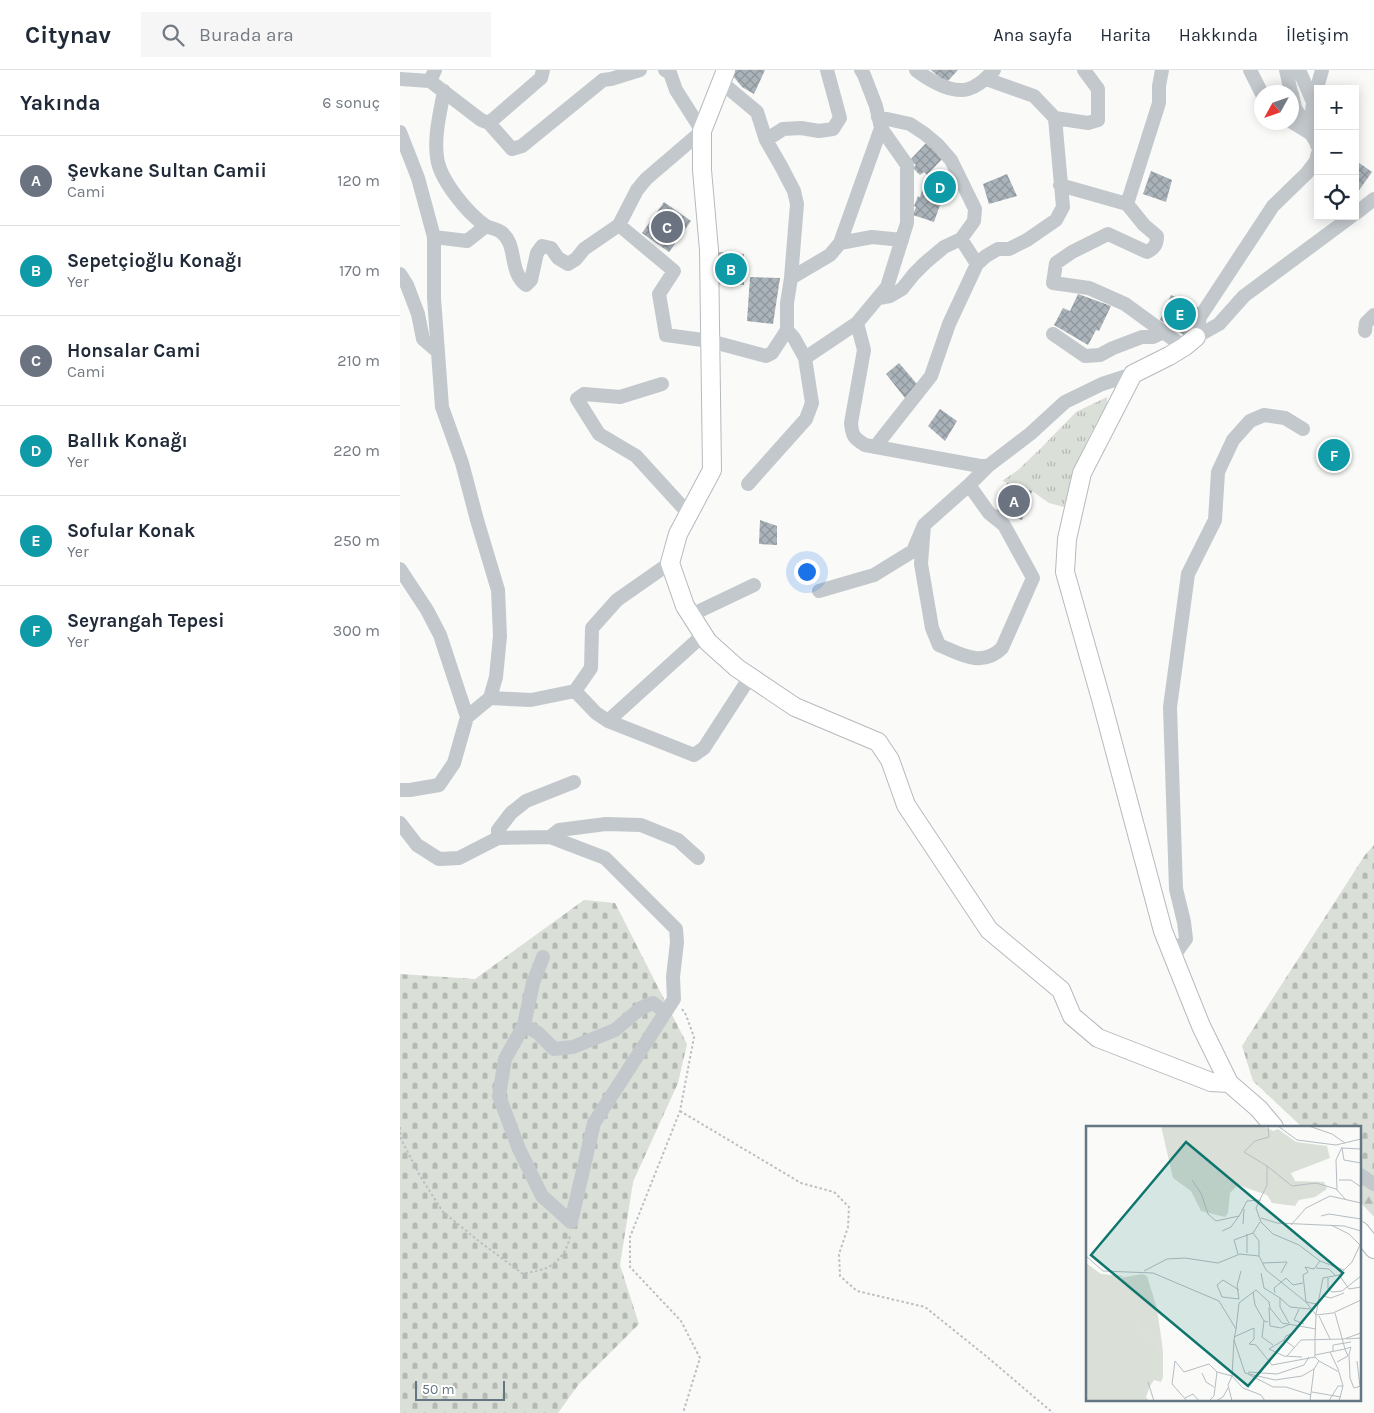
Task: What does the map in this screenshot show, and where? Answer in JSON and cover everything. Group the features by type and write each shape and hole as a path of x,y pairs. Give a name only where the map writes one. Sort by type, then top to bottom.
{"main road":[{"path":"724,76 702,132 702,170 709,250 712,470 678,534 670,563 685,606 708,642 737,668 795,707 878,742 890,760 906,805 989,930 1061,990 1072,1016 1098,1038 1211,1082 1229,1083"},
{"path":"1190,342 1170,356 1133,374 1082,473 1067,539 1064,572 1101,699 1161,924 1173,957 1201,1026 1229,1083 1259,1108 1273,1126"},
{"path":"1362,1234 1374,1249"}],"street":[{"path":"490,123 540,78 543,70"},
{"path":"400,80 432,75 444,91 481,120 490,123 512,149 522,146 600,75 611,79 640,70"},
{"path":"444,91 436,140 437,159 446,180 460,202 478,221 501,232 509,243 515,270 521,281 526,285 532,280 537,253 542,246 551,248 558,258 568,264 576,259 584,249 619,226 637,190 646,178 702,132 676,90 670,73 665,70"},
{"path":"766,140 783,129 801,128 820,131 833,129 840,118 826,70"},
{"path":"916,70 955,91 970,89 990,75 1034,96 1055,118 1088,123 1098,120 1098,89 1084,70"},
{"path":"1127,204 1159,103 1159,86 1162,70"},
{"path":"1250,70 1258,85"},
{"path":"1286,70 1289,85"},
{"path":"1299,70 1313,102"},
{"path":"1310,133 1313,102 1322,70"},
{"path":"805,358 857,323 887,288 907,224 907,165 880,123 866,72"},
{"path":"619,226 674,271 659,294 666,336 710,340 766,356 772,353 787,330 787,303 797,204 794,191 766,140 757,112 724,76"},
{"path":"1299,115 1314,139"},
{"path":"875,447 932,376 949,324 977,264 998,249 1009,249 1027,240 1056,220 1063,207 1055,118"},
{"path":"791,278 830,255 840,243 880,123"},
{"path":"878,298 890,296 902,289 925,263 944,247 961,239 974,221 974,209 951,160 938,145 910,124 880,123"},
{"path":"1299,126 1310,133"},
{"path":"400,132 418,178 434,237 434,298 442,408 462,463 498,590 500,636 496,678 490,698 467,716"},
{"path":"1190,342 1200,317 1273,206 1314,164"},
{"path":"1060,185 1127,204 1144,225 1157,236 1157,242 1154,249 1147,252 1108,234 1072,252 1056,263 1053,283 1088,288 1125,304 1164,332 1190,342"},
{"path":"1359,211 1374,199"},
{"path":"1190,342 1219,324 1244,296 1347,220"},
{"path":"434,237 467,241 486,226"},
{"path":"840,243 872,237 902,240"},
{"path":"961,239 977,264"},
{"path":"400,274 407,285 418,314 423,339 438,352"},
{"path":"1364,331 1366,324 1374,315"},
{"path":"857,323 864,350 852,423 852,435 865,445 988,466"},
{"path":"748,484 806,420 812,403 805,358 794,338 787,330"},
{"path":"1053,334 1085,356 1100,355 1142,337 1153,337 1164,332"},
{"path":"818,591 874,574 913,551 924,526 988,466 1030,434 1066,402 1102,384 1133,374"},
{"path":"662,384 620,396 584,394 578,399 599,434 636,456 688,513"},
{"path":"1173,957 1186,939 1176,889 1170,706 1188,574 1215,520 1218,472 1233,440 1250,421 1264,415 1285,418 1303,429"},
{"path":"924,526 921,564 932,628 938,645 963,656 977,659 987,658 996,654 1002,648 1033,578 1004,525 989,513 969,485"},
{"path":"490,698 532,700 575,691 591,668 592,628 617,600 670,563"},
{"path":"400,569 427,610 440,635 467,716 454,763 439,785 400,790"},
{"path":"691,615 754,585"},
{"path":"608,721 703,635"},
{"path":"575,691 596,713 608,721 694,755 704,748 750,677"},
{"path":"498,838 498,830 506,818 526,801 574,782"},
{"path":"400,823 417,844 439,859 459,858 498,838 550,837 605,858 676,929 677,942 673,977 674,999 594,1123 571,1222 542,1196 519,1149 499,1096 505,1059 524,1024 533,983 543,957"},
{"path":"550,837 559,830 606,824 641,825 678,840 698,858"},
{"path":"524,1024 554,1049 573,1047 615,1030 641,1008 653,1003 665,1012"},
{"path":"1362,1176 1374,1184"}],"path":[{"path":"674,999 686,1015 694,1037 680,1111 630,1237 630,1268 682,1321 700,1358 683,1413"},
{"path":"680,1111 801,1183 834,1192 848,1207 848,1227 839,1254 840,1276 858,1291 925,1307 1053,1413"},
{"path":"400,1127 401,1139 416,1169 443,1212 524,1274 546,1269 562,1257 570,1239 571,1222"}],"green space":[{"path":"1107,397 1107,404 1082,453 1064,507 1049,503 1032,491 1002,481 1018,470 1076,412"},
{"path":"1374,845 1374,1179 1362,1173 1362,1126 1301,1126 1253,1081 1242,1046 1365,855"},
{"path":"584,900 615,903 687,1044 678,1083 633,1182 620,1265 639,1324 579,1384 558,1413 400,1413 400,974 475,979"},
{"path":"1362,1173 1374,1179 1374,1217 1362,1204"}],"building":[{"path":"735,70 765,70 754,94 742,87 733,76"},
{"path":"931,70 958,70 946,83"},
{"path":"929,140 945,156 927,175 924,172 920,175 913,168 916,165 910,160"},
{"path":"1359,163 1372,172 1359,190"},
{"path":"937,170 956,186 951,192 946,188 943,191 948,195 941,202 934,222 913,215 916,207 914,206 918,196 920,197 926,181"},
{"path":"1151,171 1172,180 1166,202 1143,194"},
{"path":"1007,174 1017,196 989,204 983,184"},
{"path":"664,202 691,221 669,252 642,233"},
{"path":"718,252 744,254 744,285 718,284"},
{"path":"750,277 780,278 773,324 747,321"},
{"path":"1078,294 1111,306 1099,331 1096,330 1088,345 1054,325 1063,308 1070,311"},
{"path":"1171,295 1201,309 1189,338 1160,320"},
{"path":"899,363 917,384 905,398 886,374"},
{"path":"940,409 957,421 945,441 928,426"},
{"path":"1007,483 1032,491 1022,520 997,511"},
{"path":"760,520 777,526 777,545 759,544"}],"place":[{"name":"Ballık Konağı","path":"940,187"},
{"name":"Honsalar Cami","path":"667,227"},
{"name":"Sepetçioğlu Konağı","path":"731,269"},
{"name":"Sofular Konak","path":"1180,314"},
{"name":"Seyrangah Tepesi","path":"1334,455"},
{"name":"Şevkane Sultan Camii","path":"1014,501"}]}
